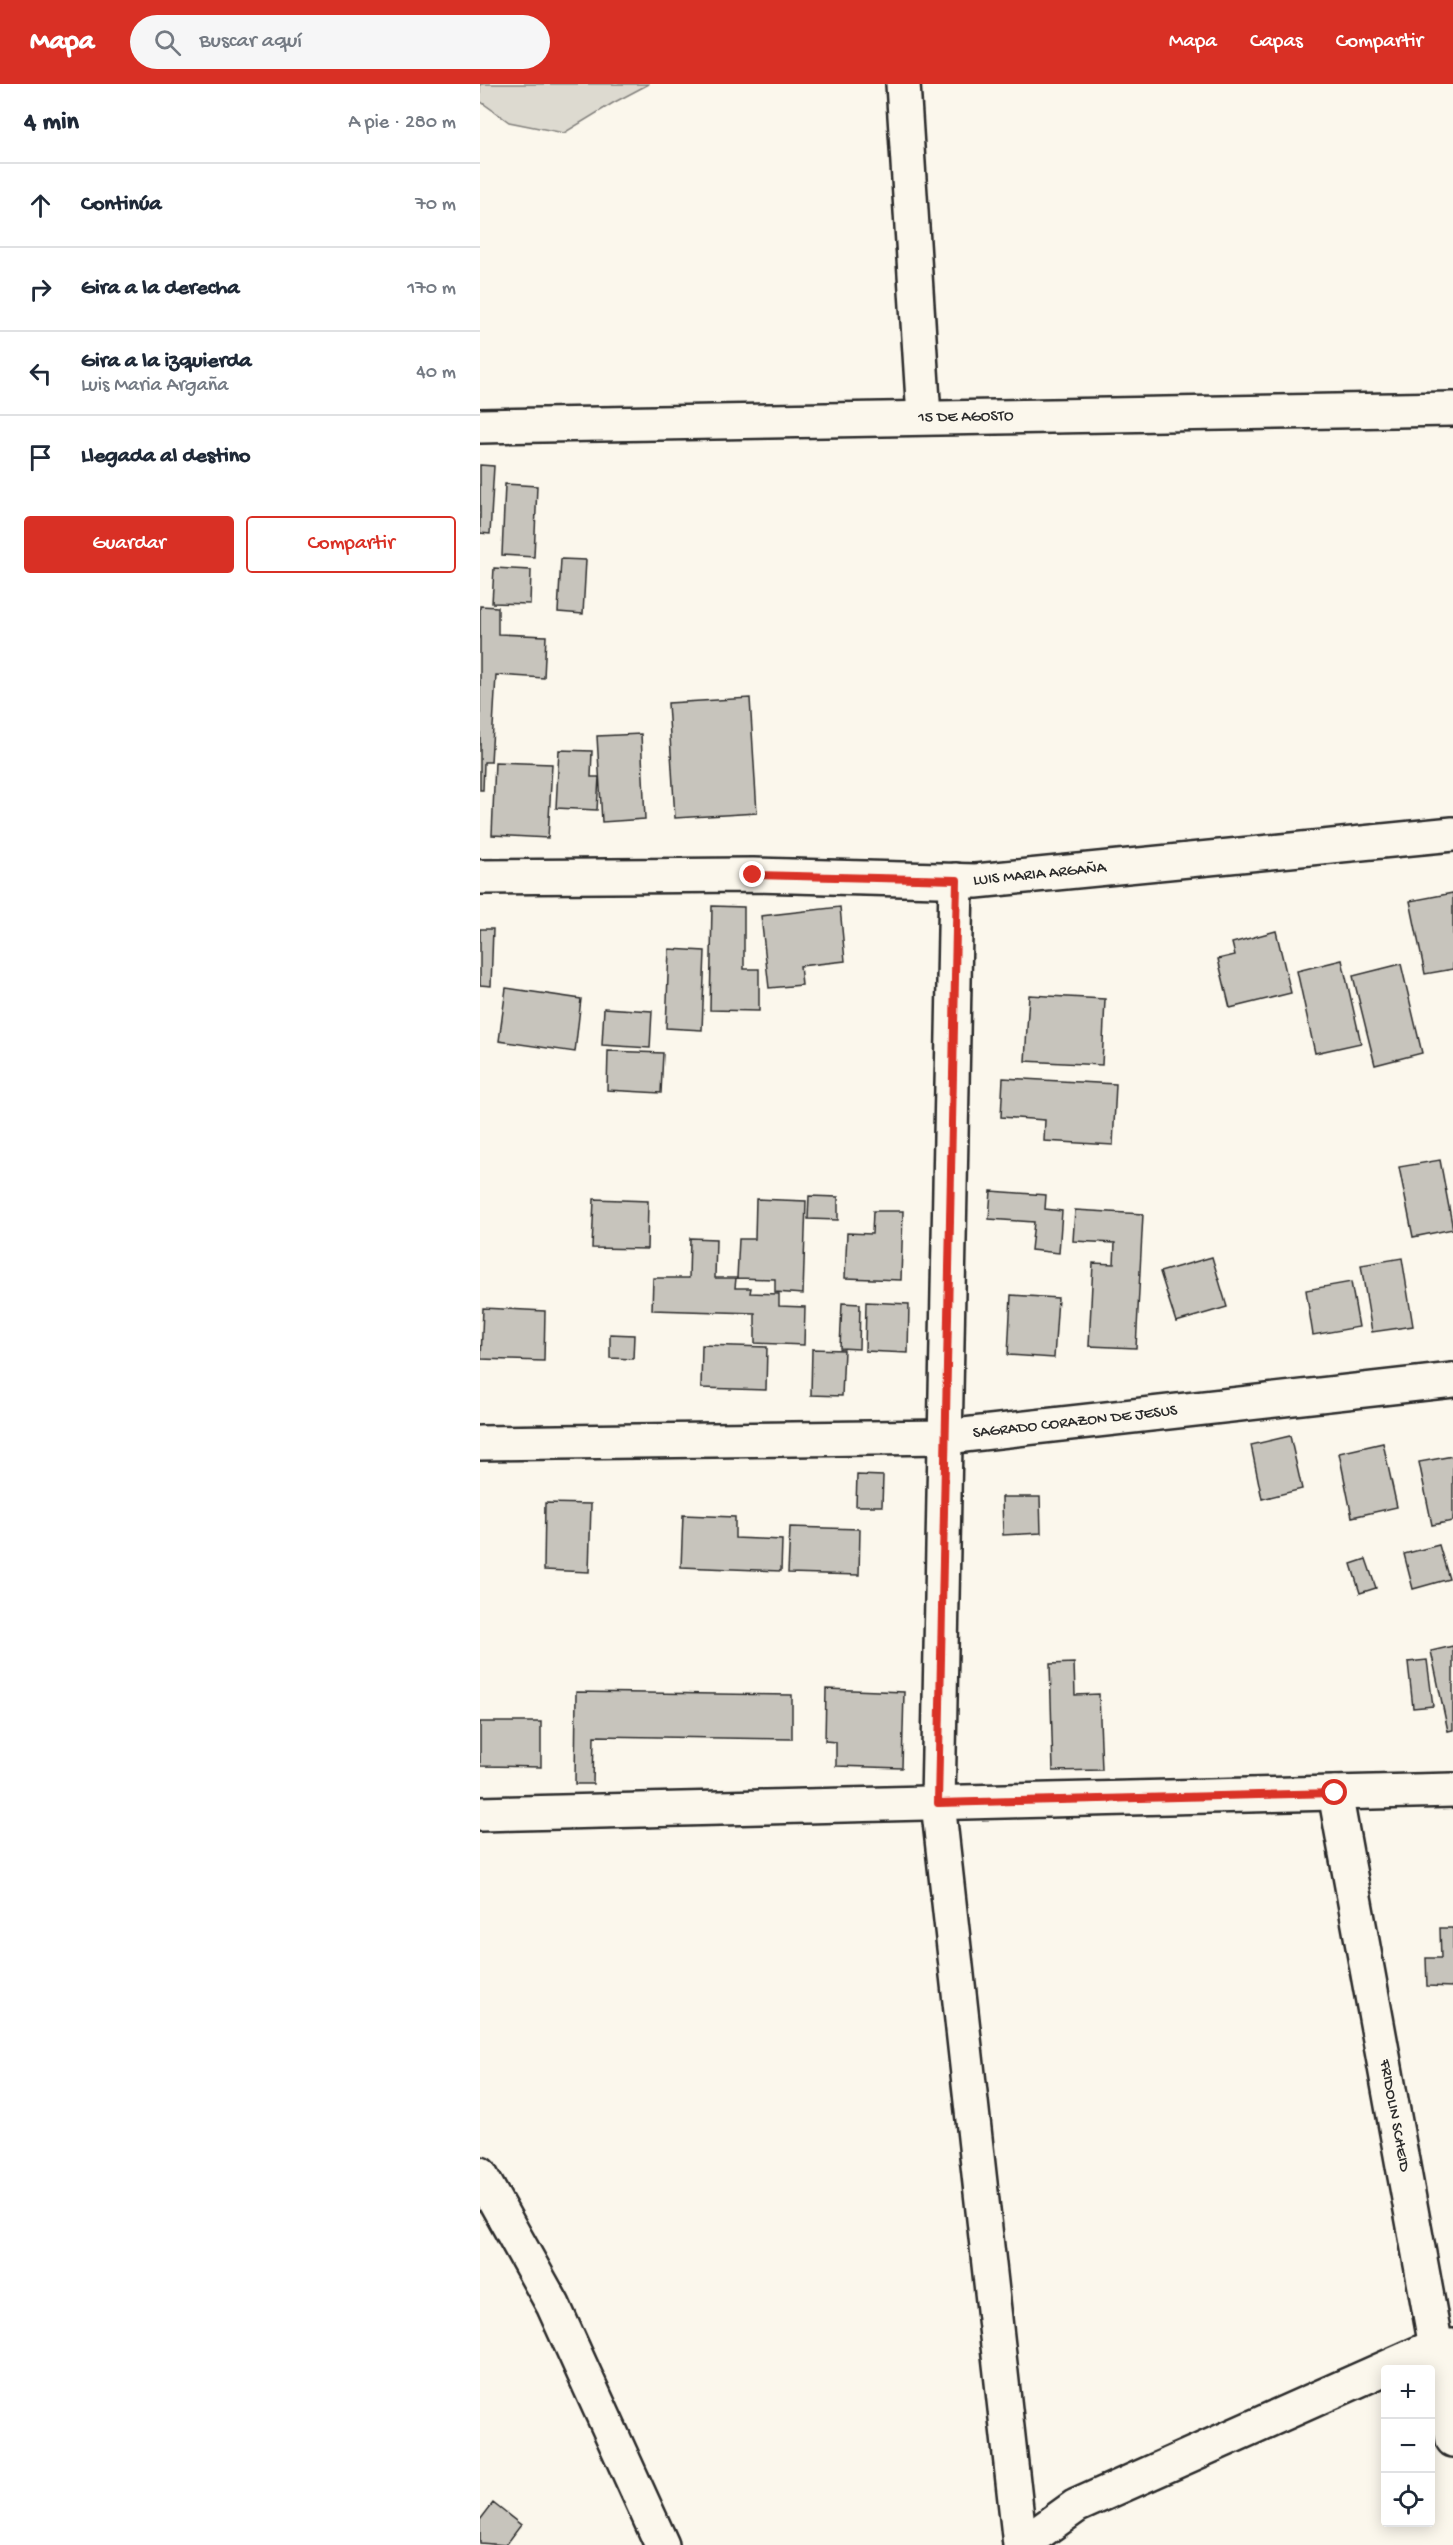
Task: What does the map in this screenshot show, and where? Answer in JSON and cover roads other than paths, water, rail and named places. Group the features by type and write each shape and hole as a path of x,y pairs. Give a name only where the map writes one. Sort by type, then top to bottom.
{"street":[{"path":"903,84 924,417"},
{"name":"15 DE AGOSTO","path":"480,426 1453,409"},
{"name":"LUIS MARIA ARGAÑA","path":"480,876 753,875 976,880 1453,834"},
{"path":"957,880 938,1803 1021,2545 1076,2506 1444,2346"},
{"name":"SAGRADO CORAZON DE JESUS","path":"480,1443 946,1437 1453,1380"},
{"path":"480,1814 1453,1790"},
{"name":"FRIDOLIN SCHEID","path":"1335,1793 1444,2346 1453,2440"},
{"path":"480,2174 553,2305 662,2545"}]}
